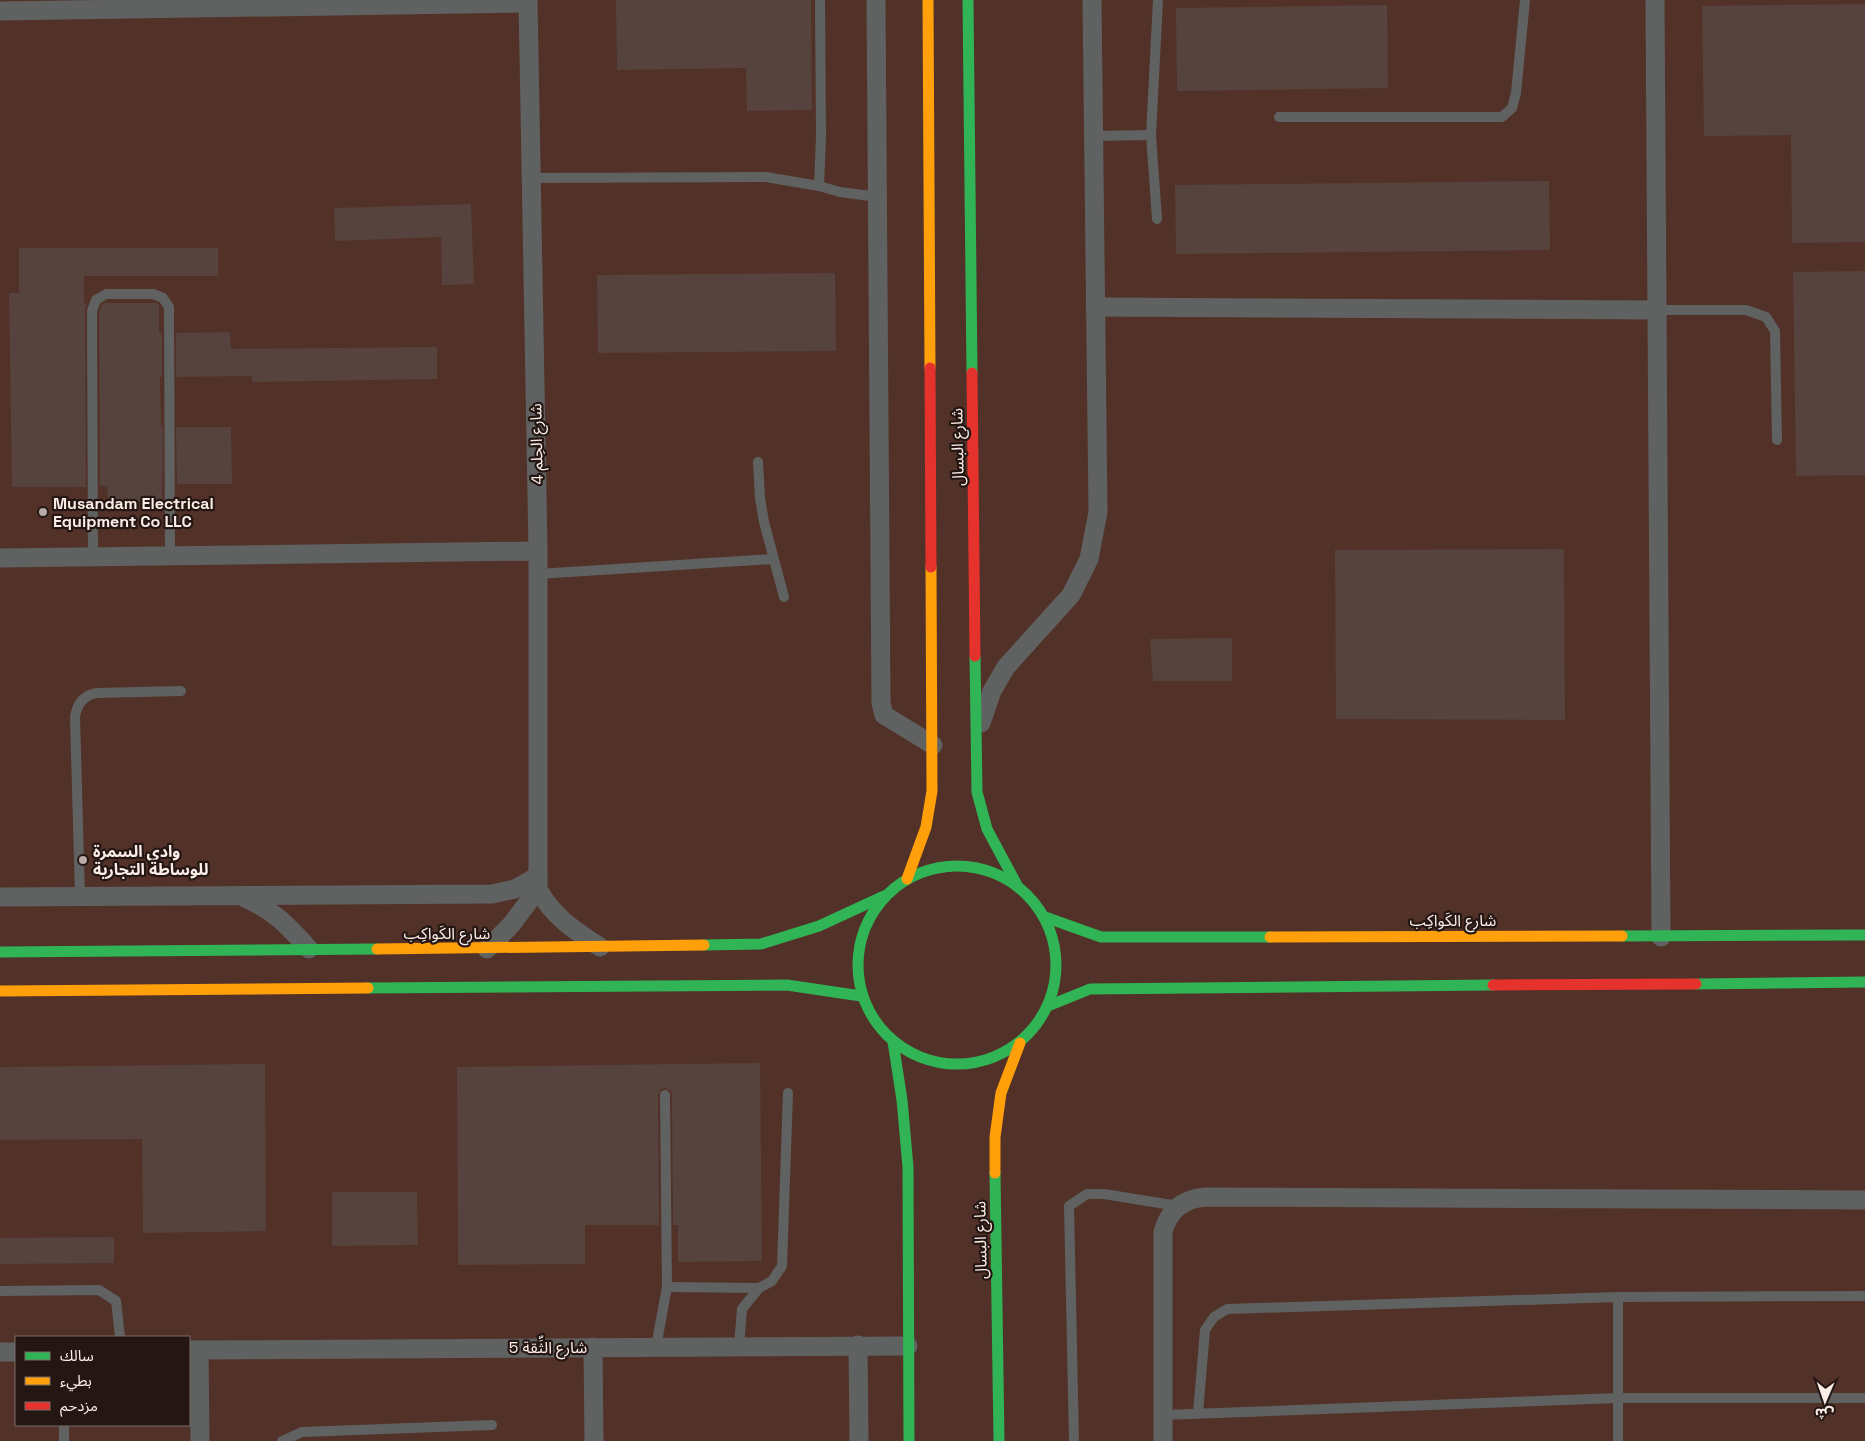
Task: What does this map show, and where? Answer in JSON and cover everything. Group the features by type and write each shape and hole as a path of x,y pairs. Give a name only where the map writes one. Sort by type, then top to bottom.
{"street":[{"path":"876,0 881,703 884,714 933,744"},
{"name":"شارع البسال","path":"906,879 926,827 932,791 928,0"},
{"name":"شارع البسال","path":"968,0 977,792 986,829 1017,886"},
{"path":"977,733 992,691 1006,667 1071,595 1089,559 1098,512 1092,0"},
{"path":"1655,0 1661,936"},
{"path":"0,11 528,2"},
{"name":"شارع الحِلم 4","path":"528,2 538,551 538,882"},
{"path":"1095,307 1656,310"},
{"path":"0,558 538,551"},
{"path":"959,866 975,867 997,874 1017,886 1033,900 1045,917 1053,939 1057,961 1055,984 1048,1006 1036,1026 1020,1043 996,1056 970,1064 943,1064 916,1056 893,1042 874,1021 861,996 857,969 859,943 869,918 884,896 906,879 928,869 959,866"},
{"path":"0,897 492,894 538,882"},
{"path":"538,882 546,904 555,914 570,927 600,947"},
{"path":"487,949 510,925 538,882"},
{"path":"240,896 262,905 281,919 310,949"},
{"name":"شارع الكَواكِب","path":"0,952 487,949 761,944 819,926 884,896"},
{"name":"شارع الكَواكِب","path":"1045,917 1101,937 1865,935"},
{"path":"1048,1006 1090,989 1865,982"},
{"path":"0,991 787,985 861,996"},
{"path":"893,1042 902,1100 908,1167 909,1441"},
{"name":"شارع البسال","path":"999,1441 995,1137 1001,1093 1020,1043"},
{"path":"1163,1441 1162,1242 1166,1222 1178,1206 1195,1198 1865,1200"},
{"path":"858,1345 859,1441"},
{"name":"شارع الثِّقة 5","path":"194,1350 908,1346"},
{"path":"593,1347 594,1441"},
{"path":"194,1350 200,1441"},
{"path":"0,1352 15,1352"}],"lane":[{"path":"819,186 821,136 820,0"},
{"path":"1157,219 1151,135 1158,0"},
{"path":"1279,117 1502,117 1512,108 1516,93 1526,0"},
{"path":"1093,136 1151,135"},
{"path":"531,178 766,177 819,186 840,192 878,197"},
{"path":"93,557 92,311 96,300 106,294 153,294 164,298 170,307 170,556"},
{"path":"1656,310 1746,310 1766,318 1775,331 1777,440"},
{"path":"758,462 762,510 784,597"},
{"path":"538,574 773,559"},
{"path":"80,896 75,718 79,704 90,694 97,692 182,691"},
{"path":"739,1346 742,1309 759,1288 772,1281 782,1266 788,1093"},
{"path":"656,1347 667,1287 665,1095"},
{"path":"1074,1441 1069,1206 1087,1194 1104,1194 1178,1206"},
{"path":"667,1287 759,1288"},
{"path":"0,1291 99,1290 116,1301 120,1336"},
{"path":"1198,1413 1205,1330 1214,1317 1227,1309 1618,1297 1865,1296"},
{"path":"1618,1297 1618,1441"},
{"path":"1163,1415 1618,1398 1865,1398"},
{"path":"282,1441 302,1432 492,1425"},
{"path":"64,1426 64,1441"}],"shaded area":[{"path":"0,0 1865,0 1865,1441 0,1441"}],"building":[{"path":"616,0 811,0 812,110 747,111 746,68 617,70"},
{"path":"1865,4 1865,242 1792,243 1791,135 1704,136 1702,6"},
{"path":"1387,5 1388,88 1177,91 1176,8"},
{"path":"1549,181 1550,250 1176,254 1175,185"},
{"path":"471,204 474,284 442,285 441,237 335,241 334,208"},
{"path":"19,248 218,248 218,276 84,276 84,304 87,303 85,311 86,487 12,487 9,293 19,293"},
{"path":"1865,271 1865,475 1796,476 1793,272"},
{"path":"835,273 836,351 598,353 597,275"},
{"path":"104,303 156,303 159,305 159,333 162,333 162,377 160,377 161,427 163,427 162,501 108,502 107,486 100,486 99,312"},
{"path":"230,332 231,349 437,347 437,379 252,382 252,376 176,377 176,333"},
{"path":"176,427 231,427 232,484 177,484"},
{"path":"1564,549 1565,720 1336,719 1335,550"},
{"path":"1232,638 1232,681 1153,681 1150,639"},
{"path":"760,1063 762,1261 678,1262 678,1225 673,1225 672,1095 671,1091 665,1088 661,1089 658,1095 659,1225 585,1225 585,1264 458,1265 457,1067"},
{"path":"265,1064 266,1231 143,1233 142,1139 0,1140 0,1067"},
{"path":"332,1192 417,1192 418,1245 332,1246"},
{"path":"114,1237 114,1263 0,1264 0,1238"}],"traffic: fast":[{"path":"968,0 972,373"},
{"path":"975,656 977,792 987,829 1017,885"},
{"path":"947,866 967,866 976,867 1004,877 1020,888 1034,902 1049,927 1055,946 1056,965 1055,984 1045,1012 1034,1028 1020,1042 1004,1053 986,1060 967,1064 947,1064 938,1063 910,1053 894,1042 880,1028 869,1012 862,994 858,975 858,955 859,946 869,918 880,902 894,888 910,877 928,870 947,866"},
{"path":"704,945 761,944 819,926 884,896"},
{"path":"1045,917 1101,937 1270,937"},
{"path":"1622,936 1865,935"},
{"path":"0,952 377,949"},
{"path":"1696,984 1865,982"},
{"path":"368,988 787,985 861,996"},
{"path":"1048,1006 1090,989 1493,985"},
{"path":"893,1042 902,1100 908,1167 909,1441"},
{"path":"995,1173 999,1441"}],"traffic: slow":[{"path":"928,0 930,368"},
{"path":"907,879 926,827 932,791 931,567"},
{"path":"1270,937 1622,936"},
{"path":"377,949 704,945"},
{"path":"0,991 368,988"},
{"path":"995,1173 995,1137 1001,1093 1020,1043"}],"traffic: jam":[{"path":"930,368 931,567"},
{"path":"972,373 975,656"},
{"path":"1493,985 1696,984"}],"place":[{"name":"Musandam Electrical Equipment Co LLC","path":"43,512"},
{"name":"وادي السمرة للوساطة التجارية","path":"83,860"}]}
